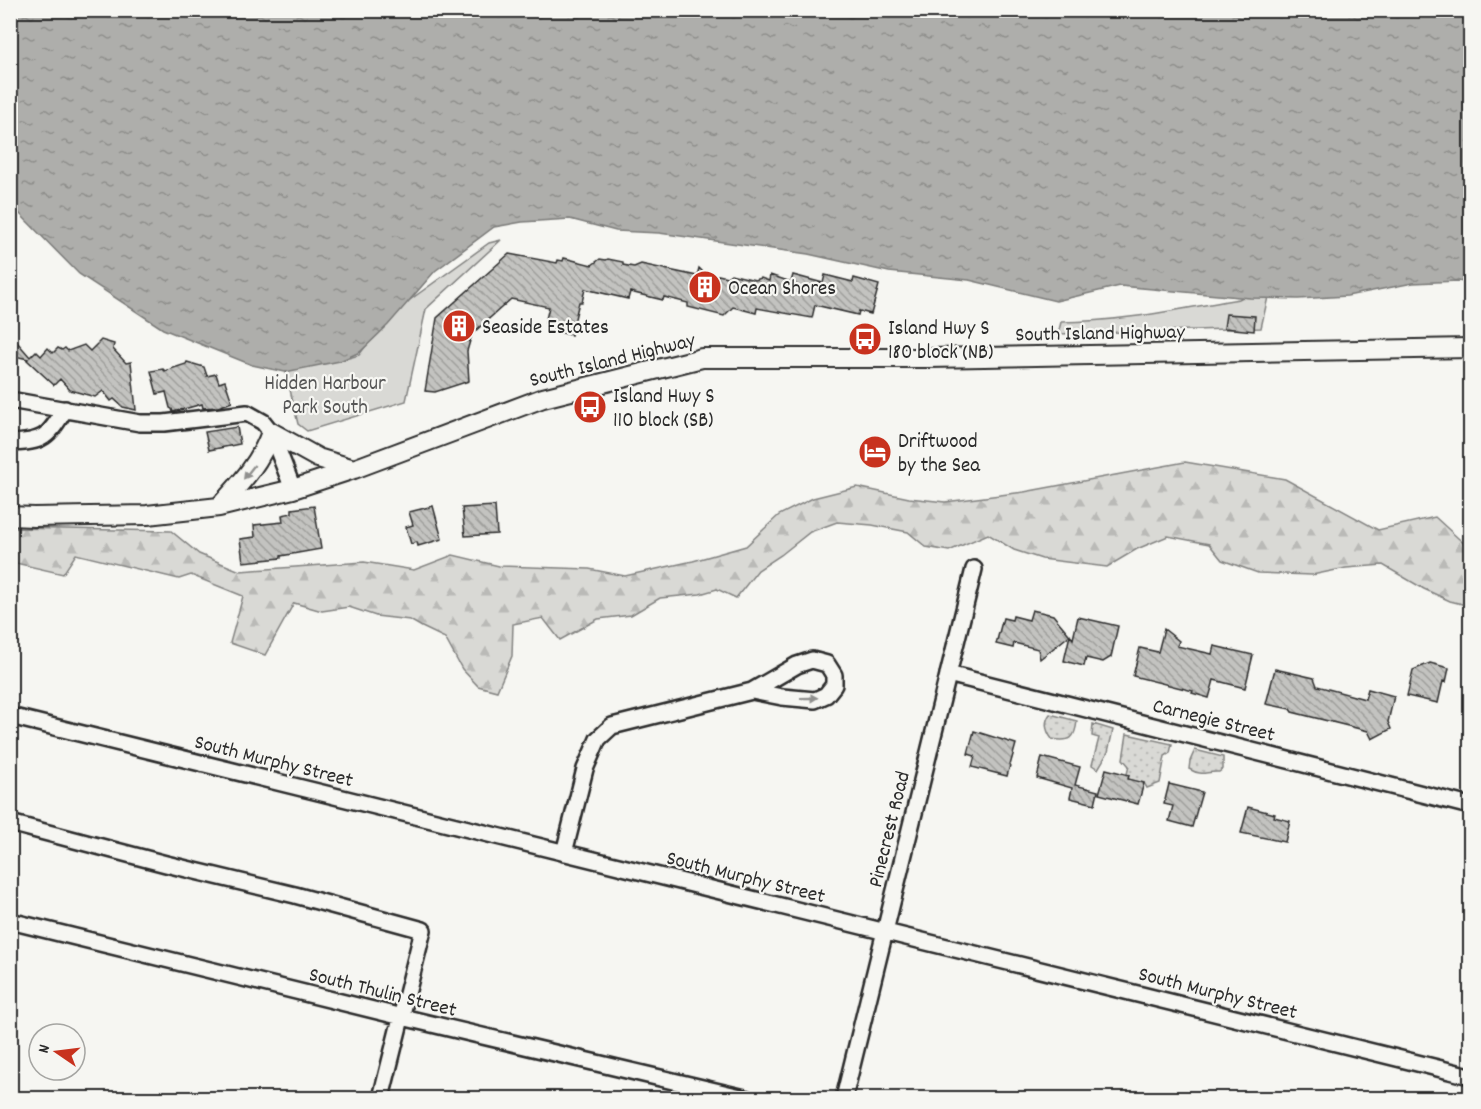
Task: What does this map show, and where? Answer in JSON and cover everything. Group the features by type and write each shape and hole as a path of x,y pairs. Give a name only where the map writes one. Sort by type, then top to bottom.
{"main road":[{"name":"South Island Highway","path":"10,516 147,515 219,507 294,489 354,469 543,398 702,358 929,358 1470,348"},
{"path":"219,507 257,462 266,448 271,432 318,458 354,469"}],"street":[{"path":"10,400 140,423 164,423 247,413 263,422 271,432 294,489"},
{"path":"10,443 39,441 53,429 65,409"},
{"name":"Pinecrest Road","path":"844,1098 974,569"},
{"path":"564,853 585,769 598,739 612,726 752,691 797,664 812,660 826,664 834,675 834,685 826,695 815,700 752,691"},
{"name":"Carnegie Street","path":"948,674 1470,806"},
{"name":"South Murphy Street","path":"11,717 1470,1076"},
{"path":"10,823 423,930 381,1098"},
{"name":"South Thulin Street","path":"10,921 745,1098"}],"green space":[{"name":"Hidden Harbour Park South","path":"501,240 426,309 406,401 307,431 298,424 285,368 359,355 389,315 489,243"},
{"path":"1270,288 1261,328 1058,334 1061,322 1106,320 1173,311 1239,299 1250,293"},
{"path":"1185,462 1285,479 1378,530 1435,517 1470,549 1470,606 1450,601 1424,589 1383,565 1346,568 1312,575 1258,573 1222,560 1209,544 1168,536 1137,549 1107,567 1042,559 1014,550 988,534 949,551 926,547 908,532 872,525 837,522 810,532 758,570 736,598 717,589 700,594 660,598 631,615 598,619 560,640 543,618 513,624 512,656 497,691 478,686 462,669 445,638 410,620 376,616 349,607 322,611 294,603 265,655 230,643 243,596 191,575 179,579 76,554 63,574 11,562 11,528 171,531 199,554 240,571 364,562 414,570 453,555 499,566 589,569 625,576 693,561 746,546 779,515 813,498 857,487 909,498 945,502 1024,492"},
{"path":"1050,714 1077,721 1071,738 1052,739 1046,726"},
{"path":"1093,724 1113,730 1108,752 1098,769 1092,765 1099,738 1092,736"},
{"path":"1127,734 1172,744 1170,753 1165,756 1160,783 1147,788 1144,783 1128,779 1129,766 1123,759"},
{"path":"1195,750 1223,757 1223,769 1219,772 1201,773 1189,769"}],"water":[{"path":"11,10 1470,11 1470,283 1458,281 1413,283 1347,296 1298,299 1250,298 1120,286 1056,301 969,280 889,272 808,254 659,233 616,231 570,219 522,222 494,227 435,271 388,325 360,352 340,361 285,372 252,365 163,329 79,274 11,207"}],"building":[{"path":"509,254 557,263 558,260 563,261 564,258 592,265 600,259 608,259 623,262 623,265 634,267 641,264 697,276 699,268 715,284 718,275 727,277 731,274 769,281 770,275 791,282 793,275 823,283 825,275 853,282 854,278 879,285 871,314 859,311 858,315 815,305 812,318 757,308 756,313 733,307 724,316 688,307 688,303 664,297 663,300 630,292 628,299 585,289 582,302 579,302 571,335 546,329 548,323 545,323 549,307 511,299 472,334 467,351 469,381 435,392 425,391 437,318"},
{"path":"1226,314 1255,316 1254,331 1224,328"},
{"path":"10,334 30,357 36,351 41,356 48,348 53,353 58,348 62,350 65,348 68,351 84,345 90,351 101,340 114,344 113,349 126,363 131,362 136,410 123,407 114,399 111,401 103,391 95,397 70,390 60,379 54,385 28,359 10,355"},
{"path":"187,362 204,367 207,376 216,374 219,383 225,381 232,402 218,407 203,408 202,404 173,412 166,392 157,394 151,371 163,369 165,371"},
{"path":"237,427 240,444 209,450 205,432"},
{"path":"314,506 321,549 281,556 281,558 243,562 240,539 255,537 254,525 283,522 282,515 292,513 292,509"},
{"path":"433,506 442,539 418,546 417,542 411,544 406,527 413,525 409,512"},
{"path":"495,506 497,534 465,536 462,508"},
{"path":"1032,610 1053,615 1070,635 1040,659 1038,649 1014,643 1013,648 996,644 1003,618 1012,620 1013,616 1029,620"},
{"path":"1078,617 1118,626 1111,657 1103,662 1086,658 1084,666 1064,661 1070,635 1073,639"},
{"path":"1164,629 1179,641 1177,646 1212,654 1214,646 1253,655 1245,688 1214,680 1209,698 1192,693 1193,691 1133,676 1140,648 1158,652"},
{"path":"1430,663 1449,668 1446,682 1443,681 1438,703 1407,696 1413,670"},
{"path":"1275,669 1314,678 1317,686 1365,699 1368,689 1394,696 1388,722 1391,729 1372,739 1368,731 1266,704"},
{"path":"974,731 1016,744 1007,776 972,767 975,756 968,754"},
{"path":"1042,757 1080,767 1075,785 1098,791 1095,804 1070,798 1072,788 1037,778"},
{"path":"1106,769 1129,775 1128,779 1144,783 1138,804 1099,794"},
{"path":"1169,784 1202,792 1192,827 1169,821 1173,806 1164,804"},
{"path":"1248,807 1275,814 1274,817 1290,821 1285,842 1241,833"}],"place":[{"name":"Ocean Shores","path":"705,287"},
{"name":"Seaside Estates","path":"459,326"},
{"name":"Island Hwy S 180 block (NB)","path":"865,339"},
{"name":"Island Hwy S 110 block (SB)","path":"590,407"},
{"name":"Driftwood by the Sea","path":"875,452"}]}
